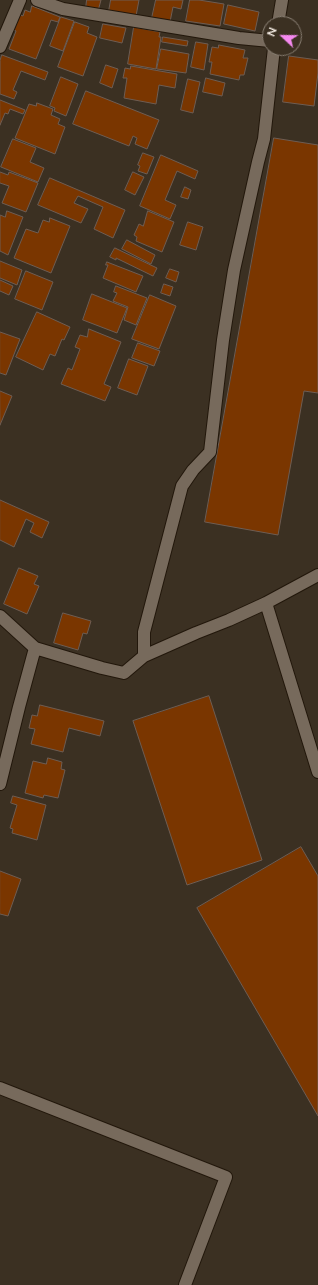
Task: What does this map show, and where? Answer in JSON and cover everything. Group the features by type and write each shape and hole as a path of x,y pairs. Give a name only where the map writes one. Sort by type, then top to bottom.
{"street":[{"path":"0,47 20,0"},
{"path":"37,0 63,9 262,41"},
{"path":"279,16 282,0"},
{"path":"144,656 144,632 182,486 193,470 210,452 223,340 234,270 264,139 273,56"},
{"path":"0,616 35,648 124,673 144,656 266,603 318,576"},
{"path":"266,603 318,772"},
{"path":"0,784 35,648"},
{"path":"0,1088 226,1176 185,1285"}],"building":[{"path":"87,0 101,0 98,11 86,8"},
{"path":"111,0 139,0 136,16 109,11"},
{"path":"156,0 183,0 181,9 173,7 170,22 152,18"},
{"path":"190,0 224,4 220,26 186,21"},
{"path":"228,5 259,12 255,31 224,24"},
{"path":"32,6 60,17 58,22 51,20 36,59 9,49 16,31 12,29 18,14 23,16 25,10 30,12"},
{"path":"61,17 74,21 63,51 50,46"},
{"path":"75,22 89,27 87,33 97,37 83,76 58,67"},
{"path":"103,24 126,28 122,43 100,38"},
{"path":"134,27 160,32 159,37 161,37 156,69 128,64"},
{"path":"163,37 188,41 187,46 162,42"},
{"path":"196,42 208,44 204,70 191,67"},
{"path":"219,45 245,50 243,58 248,58 244,75 240,75 239,80 210,74 212,62 209,62 212,47 218,48"},
{"path":"161,49 189,54 186,73 157,69"},
{"path":"2,55 48,72 45,80 21,71 13,90 17,92 14,99 0,94 0,61"},
{"path":"289,56 318,60 314,106 283,102"},
{"path":"106,65 118,69 112,88 100,83"},
{"path":"131,66 177,74 175,88 159,85 156,104 124,98 127,78 123,78 125,68 130,69"},
{"path":"61,77 78,84 66,116 54,111 55,108 50,106"},
{"path":"206,78 225,83 222,96 203,92"},
{"path":"188,79 200,82 193,113 181,110"},
{"path":"86,91 159,120 147,149 135,144 137,138 133,136 129,146 73,124"},
{"path":"0,100 25,110 23,114 10,109 8,114 5,113 0,125"},
{"path":"37,103 53,109 51,115 60,119 58,124 65,127 55,154 15,138 29,104 36,106"},
{"path":"274,138 318,145 318,393 304,391 278,535 205,522"},
{"path":"13,139 36,148 30,162 44,168 38,182 1,167"},
{"path":"143,153 154,157 147,174 138,171 140,166 138,165"},
{"path":"161,155 198,171 195,179 177,171 165,200 176,205 170,219 140,206"},
{"path":"0,172 8,175 9,172 38,183 26,212 2,203 9,186 0,183"},
{"path":"133,172 144,177 135,195 125,190"},
{"path":"50,178 125,210 113,238 94,229 103,207 78,196 74,203 88,209 81,223 38,205"},
{"path":"185,187 191,190 188,199 181,197"},
{"path":"7,211 23,217 8,255 0,251 0,215 5,217"},
{"path":"148,211 174,222 162,252 136,241 137,237 134,235 139,224 143,226"},
{"path":"50,218 70,226 51,273 14,258 26,229 38,233 43,220 49,222"},
{"path":"188,222 203,227 196,250 180,245"},
{"path":"127,240 155,255 151,264 122,249"},
{"path":"115,248 157,268 153,276 116,258 116,260 110,257"},
{"path":"0,261 22,270 17,285 0,278"},
{"path":"107,262 143,276 136,292 103,278 108,265 106,265"},
{"path":"170,269 179,272 176,282 166,278"},
{"path":"26,271 53,282 42,310 15,299"},
{"path":"0,280 13,286 9,295 0,291"},
{"path":"164,284 173,287 170,296 161,293"},
{"path":"116,286 147,298 136,325 124,320 128,307 113,301 117,293 114,292"},
{"path":"92,294 127,308 117,333 83,320"},
{"path":"150,295 176,306 159,349 132,339"},
{"path":"37,312 70,327 64,340 62,339 55,356 50,354 43,370 16,357"},
{"path":"89,329 121,342 104,384 111,387 105,401 61,384 68,368 72,370 80,349 75,347 80,335 87,337"},
{"path":"0,332 20,339 6,375 0,373"},
{"path":"138,343 160,351 154,366 132,358"},
{"path":"129,359 148,366 137,395 118,388"},
{"path":"0,391 12,396 0,425"},
{"path":"0,500 49,522 42,538 30,532 34,523 26,519 14,547 0,540"},
{"path":"19,568 38,576 34,584 39,586 27,614 4,604"},
{"path":"63,613 91,621 87,634 83,633 78,650 54,643"},
{"path":"209,696 262,860 187,885 133,721"},
{"path":"40,705 104,721 100,736 69,728 63,752 31,744 35,729 29,728 32,715 37,716"},
{"path":"48,758 62,762 61,769 65,770 58,798 44,795 43,798 25,793 33,761 46,764"},
{"path":"13,796 46,805 37,840 12,833 13,829 10,828 17,805 11,803"},
{"path":"301,847 318,876 318,1116 197,908"},
{"path":"0,871 21,879 8,916 0,914"}]}
